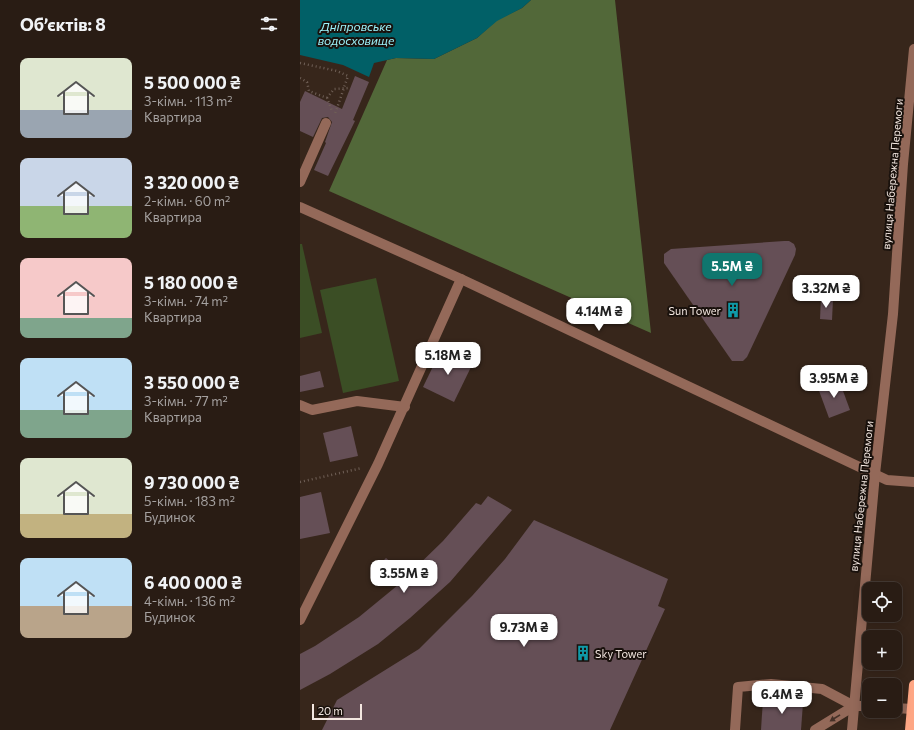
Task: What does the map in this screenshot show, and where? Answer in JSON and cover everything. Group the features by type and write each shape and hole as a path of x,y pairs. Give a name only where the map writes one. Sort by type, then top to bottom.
{"main road":[{"path":"910,730 914,686"}],"street":[{"name":"вулиця Набережна Перемоги","path":"852,730 874,474 893,314 903,164 914,49"},
{"path":"300,182 326,123"},
{"path":"300,207 461,279 886,480 914,482"},
{"path":"300,620 405,407 461,279"},
{"path":"300,405 312,410 357,402 405,407"},
{"path":"735,730 738,687 771,684 822,689 854,706 862,706"},
{"path":"815,730 854,706"},
{"path":"902,708 912,709"}],"path":[{"path":"300,63 337,71 348,76 334,116 327,98 308,91 307,82 300,78"},
{"path":"327,98 334,89 349,88"},
{"path":"300,482 378,464"}],"green space":[{"path":"531,0 615,0 651,333 329,191 387,60 396,58 434,59 477,38 497,20 522,8"},
{"path":"300,244 302,244 322,333 300,338"},
{"path":"376,278 399,381 343,393 320,290"}],"water":[{"name":"Дніпровське водосховище","path":"300,0 531,0 522,8 497,21 477,38 434,59 396,58 374,63 369,77 343,65 300,55"}],"building":[{"path":"355,76 369,82 353,120 355,121 328,176 314,170 326,143 325,142 332,122 328,117 322,118 313,137 300,131 300,102 305,91 342,109"},
{"name":"Sun Tower","path":"789,241 794,244 796,249 795,255 747,357 743,361 732,361 664,263 664,254 671,249"},
{"path":"821,298 833,299 832,320 820,319"},
{"path":"441,350 472,365 454,402 423,387"},
{"path":"320,371 324,387 300,392 300,376"},
{"path":"839,380 850,410 829,418 818,388"},
{"path":"351,426 358,456 330,462 323,433"},
{"path":"321,492 330,533 300,539 300,497"},
{"path":"488,496 512,510 450,582 378,644 330,674 300,690 300,654 359,617 398,585 381,563 386,558 407,576 443,541 476,503 481,505"},
{"path":"534,520 668,579 658,606 665,609 610,730 322,730 337,700 419,649 472,596 505,559"},
{"path":"763,699 803,703 801,730 761,730"}],"place":[{"name":"Sun Tower","path":"733,310"},
{"name":"Sky Tower","path":"583,653"}]}
